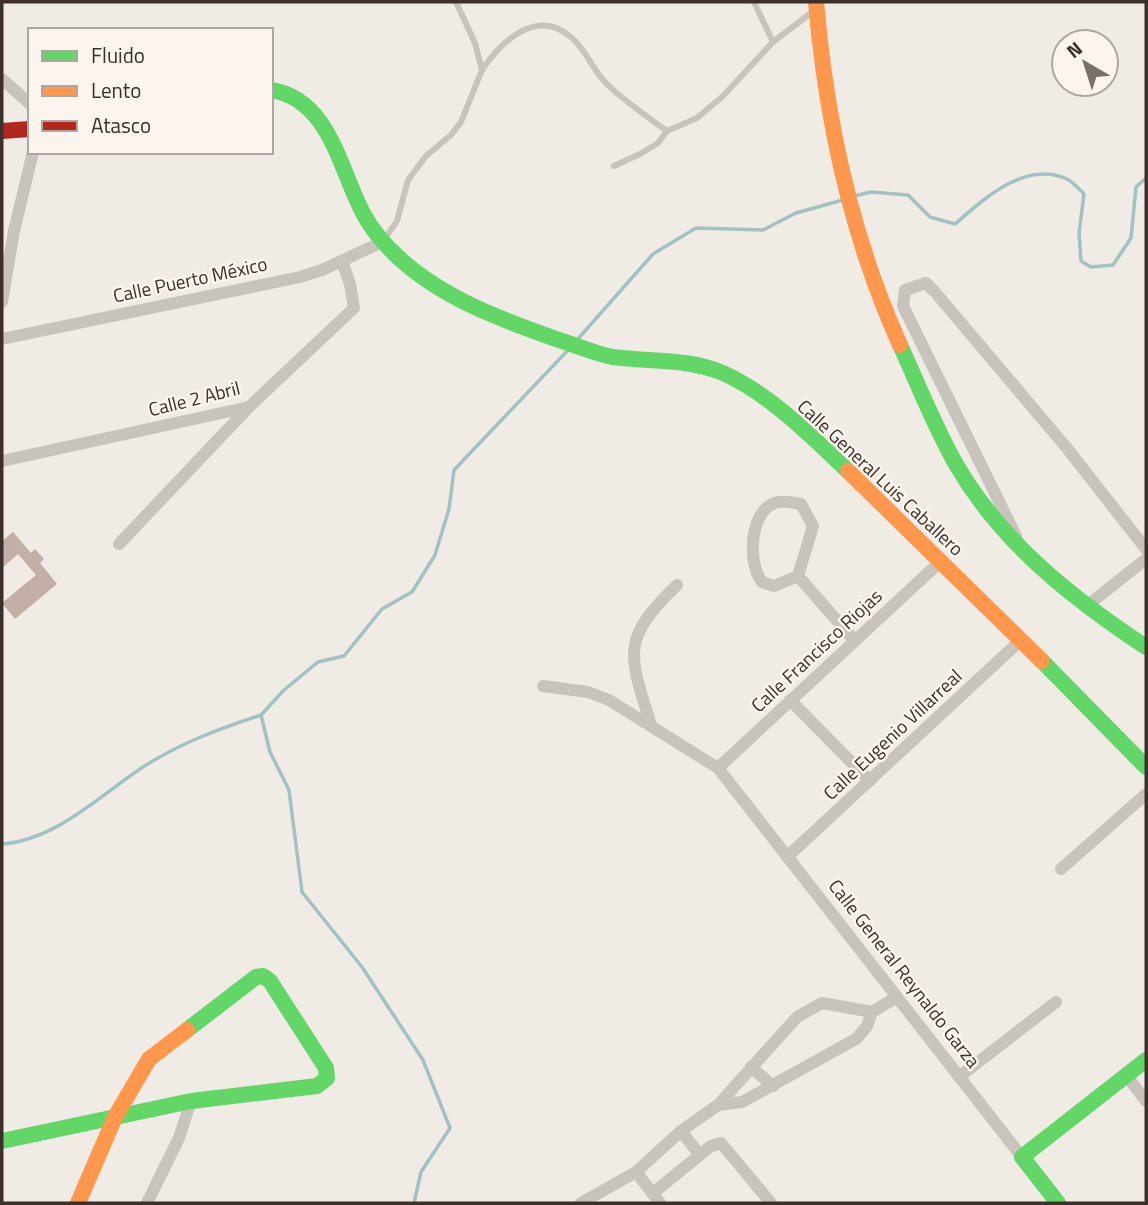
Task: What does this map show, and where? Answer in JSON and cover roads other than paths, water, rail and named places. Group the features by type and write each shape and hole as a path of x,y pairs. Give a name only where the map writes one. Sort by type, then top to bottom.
{"street":[{"path":"816,5 820,61 832,126 844,181 873,281 948,452 981,502 1021,546 1088,605 1146,648"},
{"path":"2,79 28,102"},
{"name":"Calle General Luis Caballero","path":"273,90 292,92 309,106 364,216 382,242 418,273 456,298 516,325 614,357 650,358 705,367 733,377 791,418 1022,639 1146,767"},
{"path":"2,131 28,130"},
{"path":"2,302 3,286 33,154"},
{"name":"Calle Puerto México","path":"2,339 300,277 382,242"},
{"name":"Calle 2 Abril","path":"2,461 249,407 354,307 342,261"},
{"path":"1021,546 904,306 905,290 915,284 926,283 935,292 1066,447 1146,549"},
{"path":"119,544 249,407"},
{"path":"778,502 801,504 813,526 798,576 774,586 762,582 755,569 755,527 764,510 778,502"},
{"path":"1088,605 1146,559"},
{"name":"Calle Francisco Riojas","path":"718,768 941,561"},
{"path":"798,576 854,640"},
{"path":"651,725 633,666 636,638 643,620 677,585"},
{"name":"Calle Eugenio Villarreal","path":"787,857 1022,639"},
{"name":"Calle General Reynaldo Garza","path":"543,686 587,692 608,700 718,768 1058,1203"},
{"path":"790,700 870,780"},
{"path":"1061,869 1146,794"},
{"path":"2,1141 115,1117 191,1101 317,1086 327,1079 321,1058 270,981 263,976 256,977 149,1059 115,1117 78,1203"},
{"path":"718,1105 742,1102 856,1038 867,1026 872,1012 897,997"},
{"path":"960,1077 1056,1002"},
{"path":"581,1203 636,1172 681,1130 718,1105 797,1017 822,1003 872,1012"},
{"path":"1022,1157 1146,1060"},
{"path":"751,1067 773,1086"},
{"path":"1126,1075 1146,1101"},
{"path":"147,1203 179,1139 191,1101"},
{"path":"681,1130 700,1156"},
{"path":"636,1172 656,1198 700,1156 721,1143 771,1203"}],"lane":[{"path":"456,2 475,43 482,70"},
{"path":"754,2 772,43"},
{"path":"614,166 640,154 667,131 697,118 723,96 772,43 816,5"},
{"path":"382,242 397,221 408,180 426,156 451,135 461,122 482,70 502,45 527,30 545,23 554,24 573,38 604,80 667,131"}],"waterway":[{"path":"854,196 871,192 908,195 930,217 955,224 1006,185 1036,174 1051,174 1067,179 1084,194 1079,233 1081,261 1091,267 1113,265 1131,238 1136,187 1146,178"},
{"path":"577,340 653,254 696,228 763,230 796,213 843,200"},
{"path":"414,1203 421,1172 450,1128 423,1060 362,967 302,892 289,790 270,752 261,715 284,690 318,662 344,656 382,609 412,592 435,555 449,509 454,470 570,348"},
{"path":"2,844 22,841 59,826 157,758 200,737 261,715"}]}
